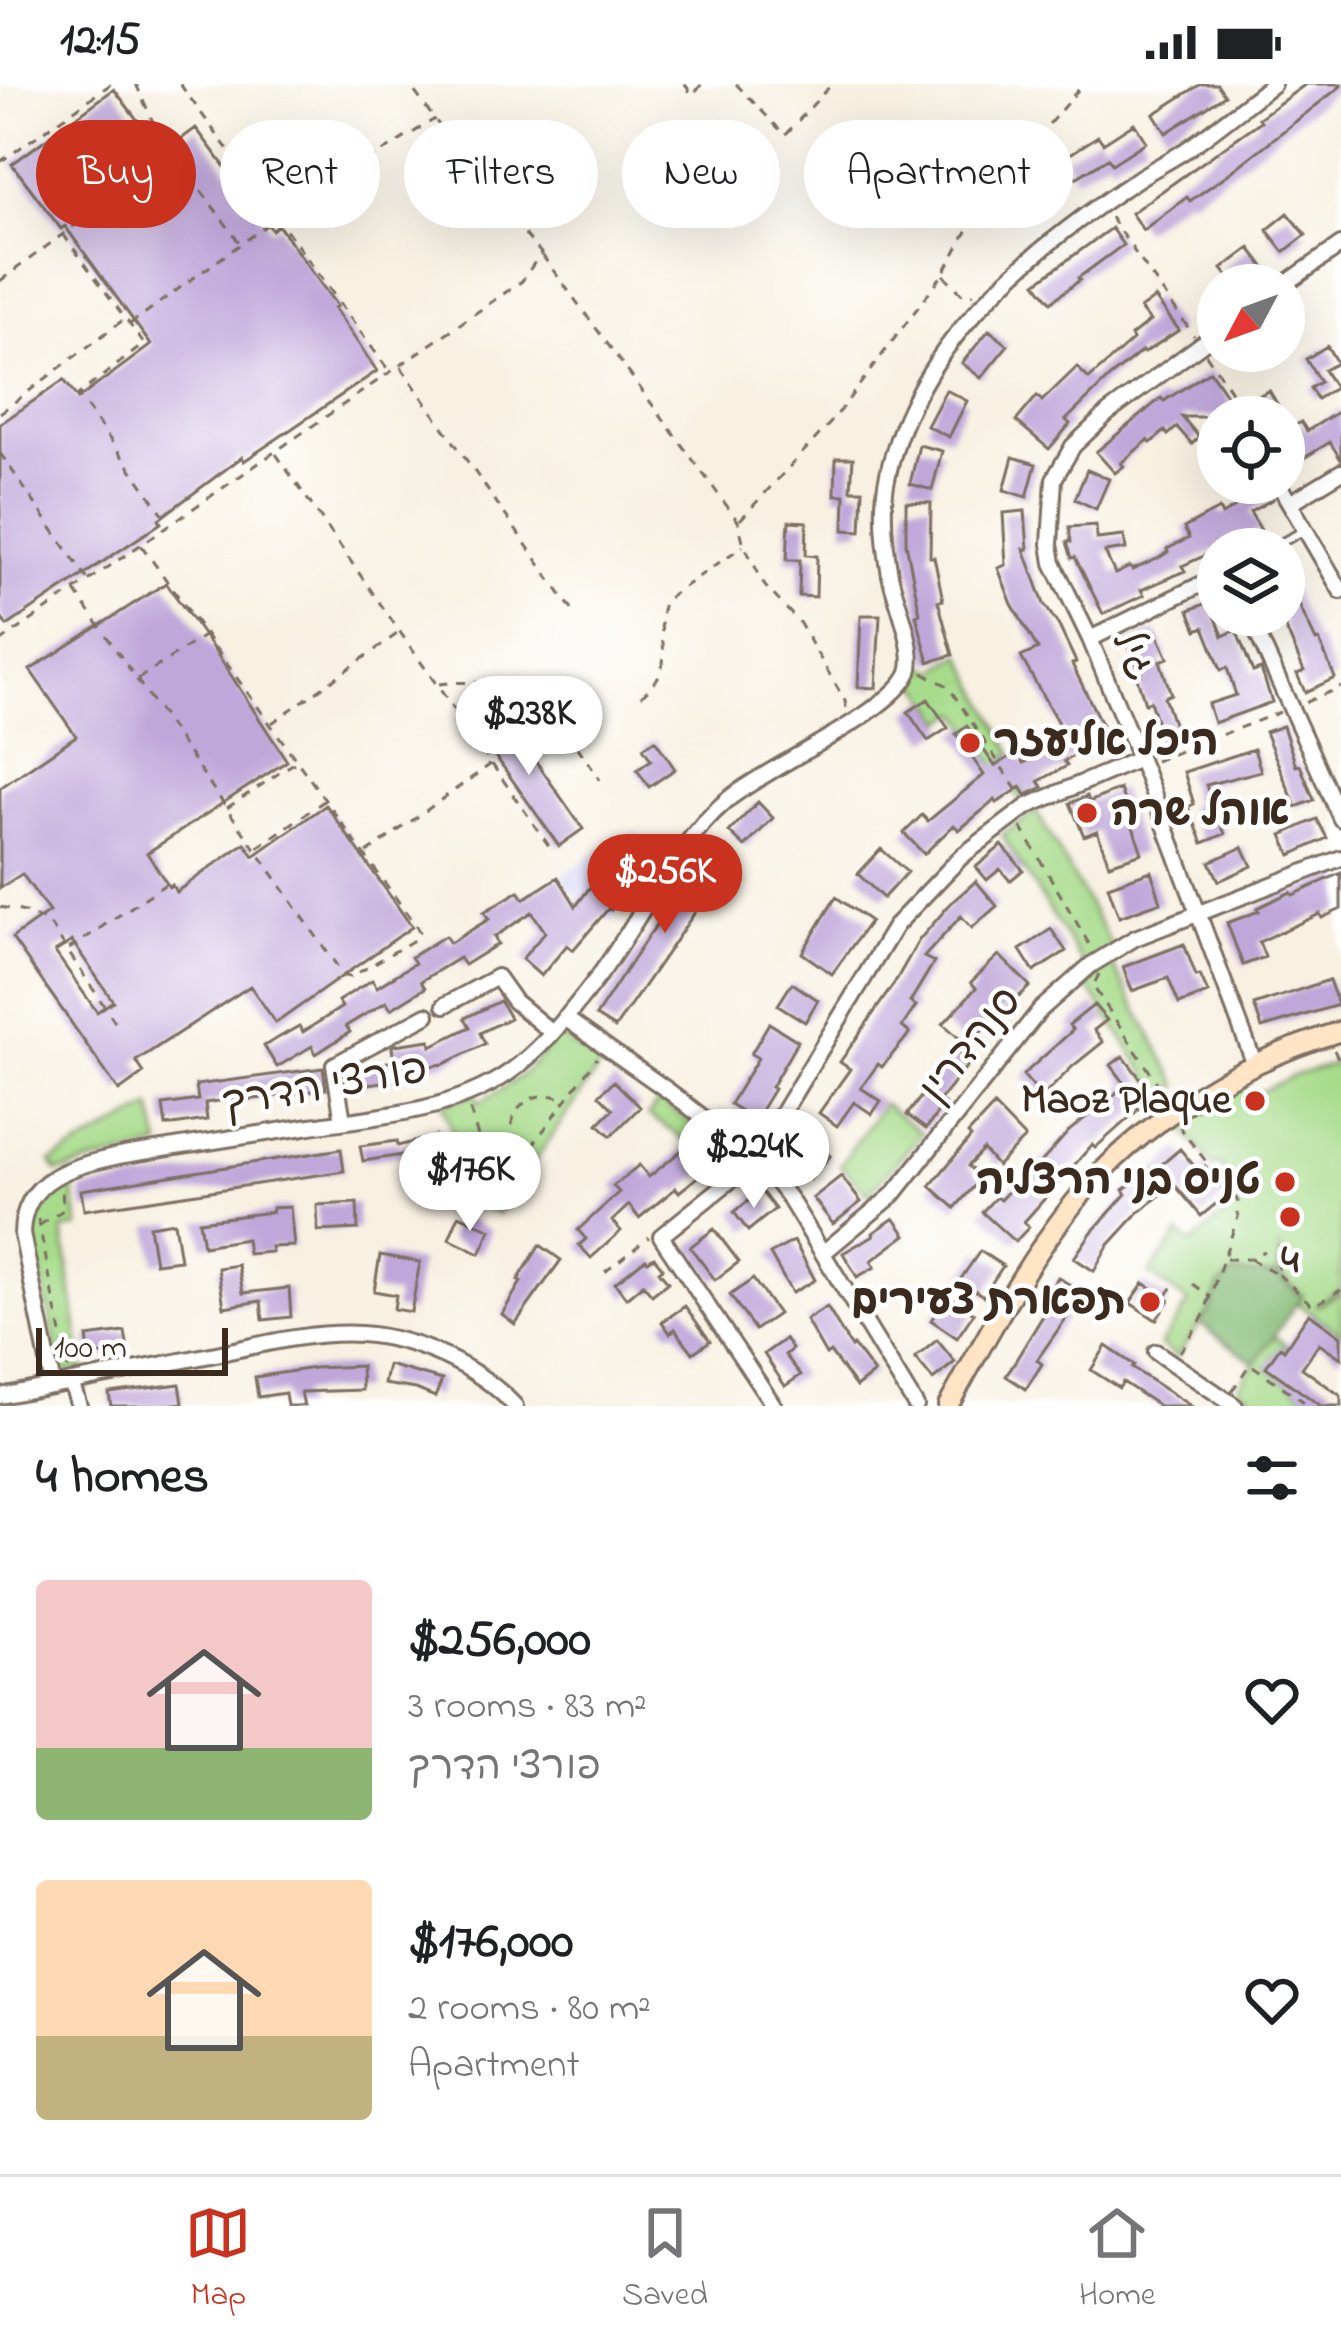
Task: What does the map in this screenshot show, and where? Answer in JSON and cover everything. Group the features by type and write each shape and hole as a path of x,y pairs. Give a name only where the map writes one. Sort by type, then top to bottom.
{"street":[{"path":"1245,84 1254,98"},
{"path":"911,667 890,574 884,529 886,486 901,433 925,381 962,327 1005,280 1273,84"},
{"path":"1305,270 1341,244"},
{"name":"גיל","path":"1197,347 1108,412 1073,446 1054,479 1049,523 1053,563 1141,762 1255,1065"},
{"path":"1305,494 1341,472"},
{"path":"1305,532 1341,591"},
{"path":"1090,639 1197,586"},
{"path":"1258,636 1341,819"},
{"name":"פורצי הדרך","path":"36,1191 61,1173 89,1162 424,1108 464,1095 519,1066 600,975 699,827 752,780 872,710 899,688 911,667"},
{"path":"774,1406 662,1237 747,1169 896,925 962,856 1028,806 1141,762"},
{"name":"סנהדרין","path":"823,1253 894,1194 1040,1010 1091,965 1135,938 1341,858"},
{"path":"445,1005 497,977 514,1001 551,1032"},
{"path":"343,1121 334,1065 427,1015"},
{"path":"565,1018 756,1157 823,1253 916,1406"},
{"path":"942,1406 1074,1204 1119,1155 1175,1110 1255,1065 1341,1031"},
{"path":"36,1191 22,1218 22,1234 53,1386"},
{"path":"0,1396 298,1337 358,1334 429,1351 464,1365 515,1406"},
{"path":"1156,1352 1230,1403"},
{"path":"70,1382 79,1406"}],"path":[{"path":"0,162 111,84"},
{"path":"136,84 152,120"},
{"path":"180,84 220,138"},
{"path":"409,84 738,521 744,545 765,586 799,622 845,701 848,724"},
{"path":"685,84 692,94 703,84"},
{"path":"736,84 785,135 832,84"},
{"path":"738,521 833,420 943,274 985,201 1080,85"},
{"path":"380,153 435,119"},
{"path":"196,184 240,244"},
{"path":"1102,206 1197,341"},
{"path":"0,280 71,228"},
{"path":"0,413 263,228"},
{"path":"286,228 391,372"},
{"path":"63,234 144,344 78,395 171,524"},
{"path":"0,642 522,281 541,254"},
{"path":"943,274 963,295 980,293"},
{"path":"400,366 575,614"},
{"path":"274,452 549,846"},
{"path":"0,453 88,581"},
{"path":"75,590 340,971 347,978 418,936 416,926 365,854 141,545"},
{"path":"641,696 655,683 665,660 661,612 665,600 744,545"},
{"path":"0,625 8,637"},
{"path":"271,724 400,632"},
{"path":"137,680 206,634"},
{"path":"911,667 948,686 1028,806"},
{"path":"437,685 491,683 532,698 576,744 600,780"},
{"path":"1141,762 1341,687"},
{"path":"226,809 297,761"},
{"path":"365,854 492,764"},
{"path":"257,848 325,800"},
{"path":"68,950 167,883"},
{"path":"0,907 50,922 117,1025"},
{"path":"464,1095 496,1192 605,1046"},
{"path":"521,1162 513,1149 511,1130 522,1106 544,1093 567,1100"},
{"path":"1173,1363 1204,1317 1238,1217 1238,1201 1180,1130 1182,1120 1175,1110"},
{"path":"470,1195 466,1181 472,1169 487,1166"},
{"path":"39,1225 63,1210 61,1173"},
{"path":"36,1191 70,1382"},
{"path":"604,1272 652,1234 662,1237"},
{"path":"1278,1274 1279,1245"},
{"path":"1250,1259 1264,1251"},
{"path":"1224,1259 1250,1259 1278,1274 1313,1306 1341,1289"},
{"path":"1167,1294 1177,1281"},
{"path":"1193,1284 1210,1297"},
{"path":"1230,1403 1250,1364 1310,1406"}],"shaded area":[{"path":"634,832 661,853 612,921 561,878"}],"green space":[{"path":"962,654 1012,753 1003,760 1028,800 1022,804 959,712 945,721 920,685 907,676 912,662 936,671"},
{"path":"1036,811 1114,950 1107,955 1179,1086 1162,1097 1082,978 1088,972 1002,835"},
{"path":"559,1035 580,1052 589,1042 608,1055 498,1214 455,1193 463,1163 443,1105 475,1093 479,1102 493,1095 523,1073"},
{"path":"1335,1064 1341,1074 1341,1288 1316,1304 1341,1292 1341,1333 1298,1304 1303,1296 1279,1273 1280,1246 1277,1275 1234,1275 1220,1285 1210,1309 1177,1357 1160,1345 1189,1303 1149,1274 1179,1234 1192,1244 1241,1201 1219,1164 1213,1166 1185,1131 1187,1116 1244,1083 1252,1096 1295,1075"},
{"path":"659,1101 741,1157 730,1171 648,1115"},
{"path":"883,1104 922,1133 868,1194 840,1165"},
{"path":"152,1107 161,1146 57,1172 51,1162"},
{"path":"71,1174 79,1227 63,1230 83,1369 61,1373 33,1220 42,1196"},
{"path":"1234,1274 1277,1275 1301,1297 1255,1363 1200,1324 1220,1285"},
{"path":"1274,1336 1287,1345 1267,1368 1321,1406 1265,1406 1238,1387"}],"building":[{"path":"1201,84 1217,84 1225,95 1166,133 1154,114"},
{"path":"1306,84 1341,86 1231,172 1143,230 1131,213"},
{"path":"114,89 137,120 72,120"},
{"path":"1134,123 1146,142 1112,164 1108,158 1076,178 1073,152 1098,136 1103,143"},
{"path":"196,128 220,160 220,228 280,228 377,371 244,461 242,457 159,519 161,523 7,626 0,616 0,424 64,380 78,399 151,345 66,228 196,228"},
{"path":"36,146 36,196 12,164"},
{"path":"1288,213 1306,235 1284,252 1267,230"},
{"path":"1111,228 1123,245 1051,302 1036,283"},
{"path":"1250,248 1262,264 1229,264"},
{"path":"1155,298 1179,330 1110,377 1066,420 1070,424 1049,449 1016,421 1037,396 1042,401 1077,367 1089,379 1150,321 1140,309"},
{"path":"989,330 1008,345 981,378 962,363"},
{"path":"1327,346 1337,363 1324,370 1335,388 1317,399 1310,388 1320,382 1306,359"},
{"path":"1208,372 1227,396 1197,396 1197,417 1182,417 1197,435 1192,444 1177,427 1168,435 1165,431 1151,443 1148,440 1115,473 1096,452 1161,398 1164,401"},
{"path":"946,390 967,401 949,437 927,426"},
{"path":"1341,410 1341,460 1330,442 1305,457 1305,428"},
{"path":"919,445 942,451 932,490 910,484"},
{"path":"1013,457 1036,464 1027,497 1004,490"},
{"path":"836,458 853,458 851,490 863,490 861,531 844,530 845,495 835,495"},
{"path":"1087,470 1109,479 1096,509 1075,499"},
{"path":"906,502 931,503 930,557 934,557 943,600 938,601 953,655 929,662 916,615 920,614 906,543"},
{"path":"1241,504 1264,504 1250,512 1260,528 1197,528 1197,559 1182,566 1185,571 1141,590 1144,595 1103,614 1067,542 1071,542 1069,527 1096,525 1097,539 1124,536 1126,549 1105,552 1115,574 1159,558 1189,538 1184,528 1219,509 1222,515"},
{"path":"1025,511 1028,549 1024,549 1044,604 1059,626 1108,738 1064,761 1067,766 1039,781 1043,787 1026,795 1021,787 995,800 959,830 954,825 924,854 904,833 922,815 928,821 984,775 956,734 967,726 995,766 1018,752 1024,763 1067,739 1021,657 1038,649 998,568 1006,565 1003,513"},
{"path":"789,521 807,522 806,555 817,556 816,597 799,596 800,560 787,560"},
{"path":"166,583 287,761 147,853 169,887 176,892 245,843 254,856 326,805 412,927 276,1023 250,986 136,1061 144,1073 119,1091 12,938 49,912 22,874 0,888 0,788 76,736 30,670","holes":["72,941 113,1001 97,1012 55,952"]},
{"path":"1197,607 1197,630 1189,610"},
{"path":"861,615 880,615 876,688 858,687"},
{"path":"1305,618 1335,678 1305,692 1297,674 1304,671 1289,636 1305,636"},
{"path":"1156,631 1168,658 1160,661 1171,694 1164,697 1177,735 1162,740 1150,701 1145,703 1136,675 1141,674 1128,643"},
{"path":"1208,636 1238,636 1253,672 1261,669 1272,702 1214,723 1208,704 1236,695 1227,668 1221,670"},
{"path":"928,699 948,728 928,741 908,712"},
{"path":"500,710 583,829 559,846 475,727"},
{"path":"1283,726 1314,800 1296,807 1265,732"},
{"path":"655,740 675,769 649,787 637,770 651,760 643,748"},
{"path":"1254,749 1261,771 1206,785 1225,834 1203,843 1188,807 1194,804 1184,772"},
{"path":"1120,789 1142,853 1109,864 1097,831 1084,836 1070,803 1087,796 1089,802"},
{"path":"758,802 773,818 745,847 729,832"},
{"path":"1317,819 1327,838 1291,855 1282,835"},
{"path":"1002,845 1023,870 1010,881 1000,869 987,880 976,867"},
{"path":"716,846 736,861 615,1028 596,1016"},
{"path":"620,847 644,866 611,910 573,950 567,945 541,976 522,959 545,932 532,912 494,937 498,944 464,965 459,958 421,981 425,988 391,1009 386,1002 346,1026 350,1032 316,1054 312,1046 277,1067 264,1046 299,1026 303,1032 342,1007 338,1001 372,980 377,987 445,936 450,943 489,919 484,912 519,891 524,899 558,877 576,906"},
{"path":"1243,847 1252,866 1219,881 1210,862"},
{"path":"881,849 907,872 883,898 858,874"},
{"path":"1151,871 1161,902 1119,917 1108,886"},
{"path":"1341,873 1341,909 1259,942 1265,957 1243,965 1227,923"},
{"path":"976,881 997,906 972,928 961,916 924,957 934,962 910,1002 916,1006 902,1027 910,1033 861,1088 881,1101 872,1114 854,1102 837,1126 819,1113 850,1069 840,1062 919,940"},
{"path":"836,897 870,921 832,974 802,953"},
{"path":"1051,929 1066,951 1034,972 1020,950"},
{"path":"1184,944 1208,993 1179,1004 1168,978 1132,991 1123,967"},
{"path":"999,955 1030,986 968,1046 943,1024 976,988 971,982"},
{"path":"1329,980 1338,1005 1262,1028 1254,1005"},
{"path":"792,983 818,1000 805,1022 778,1005"},
{"path":"500,1001 510,1018 480,1033 485,1044 444,1064 403,1070 404,1079 361,1085 358,1067 394,1061 395,1045 430,1040 431,1046 470,1027 465,1018"},
{"path":"1094,1005 1107,1020 1094,1030 1103,1042 1042,1097 1023,1075"},
{"path":"769,1023 798,1041 755,1120 730,1104 758,1058 751,1054"},
{"path":"956,1051 970,1062 939,1101 944,1104 926,1129 907,1115"},
{"path":"1123,1056 1150,1091 1134,1104 1139,1109 1095,1148 1092,1145 1024,1222 1029,1227 1015,1242 982,1212 1025,1173 1029,1176 1069,1131 1126,1085 1111,1065"},
{"path":"323,1068 326,1089 205,1103 207,1120 166,1126 163,1105 198,1100 196,1085"},
{"path":"614,1081 640,1107 611,1136 598,1124 613,1109 599,1095"},
{"path":"994,1106 1025,1138 997,1166 983,1150 968,1166 981,1178 955,1208 930,1186"},
{"path":"435,1136 438,1148 447,1146 449,1174 422,1175 416,1153 363,1161 360,1146 397,1141 398,1146"},
{"path":"809,1139 830,1156 810,1180 790,1163"},
{"path":"688,1145 708,1169 639,1218 629,1205 612,1221 621,1231 591,1258 579,1245 586,1239 578,1230 619,1192 613,1186 639,1165 649,1177"},
{"path":"341,1149 344,1171 84,1210 81,1190"},
{"path":"1180,1149 1199,1172 1205,1166 1228,1194 1201,1216 1174,1184 1139,1212 1108,1246 1094,1271 1074,1258 1126,1194 1123,1190"},
{"path":"841,1176 861,1202 833,1224 813,1198"},
{"path":"761,1191 775,1209 748,1231 734,1212"},
{"path":"357,1203 358,1229 318,1231 317,1205"},
{"path":"290,1207 294,1246 248,1254 246,1239 203,1246 199,1221"},
{"path":"459,1215 491,1230 480,1254 449,1239"},
{"path":"894,1218 906,1235 871,1261 875,1267 857,1277 843,1253"},
{"path":"174,1222 180,1260 155,1263 149,1226"},
{"path":"714,1229 739,1262 715,1280 690,1247"},
{"path":"794,1241 815,1280 792,1293 770,1254"},
{"path":"540,1245 561,1260 515,1324 502,1314"},
{"path":"980,1251 1003,1266 983,1296 960,1280"},
{"path":"380,1255 420,1262 411,1312 394,1309 396,1295 374,1291"},
{"path":"654,1257 668,1282 652,1295 643,1284 626,1298 615,1283"},
{"path":"238,1265 243,1293 289,1288 291,1317 263,1320 261,1301 224,1307 218,1268"},
{"path":"1058,1277 1083,1294 1037,1360 1042,1364 1026,1389 1006,1376 1049,1306 1042,1302"},
{"path":"753,1279 778,1314 755,1330 730,1295"},
{"name":"תפארת צעירים","path":"1144,1283 1169,1300 1156,1320 1130,1303"},
{"path":"948,1295 974,1313 957,1338 931,1320"},
{"path":"685,1306 710,1341 693,1353 675,1329 670,1333 662,1322"},
{"path":"827,1307 851,1347 874,1373 856,1387 830,1352 826,1355 806,1320"},
{"path":"1309,1313 1341,1336 1341,1358 1319,1343 1302,1368 1341,1396 1341,1406 1321,1406 1266,1367"},
{"path":"125,1332 128,1351 90,1357 87,1337"},
{"path":"785,1339 792,1349 785,1355 801,1375 785,1386 764,1354"},
{"path":"937,1340 955,1362 933,1380 915,1358"},
{"path":"1106,1346 1191,1406 1159,1406 1123,1382 1119,1388 1091,1370"},
{"path":"388,1365 442,1380 435,1397 384,1384"},
{"path":"361,1366 362,1390 301,1392 304,1406 287,1406 285,1393 258,1397 255,1377"},
{"path":"180,1384 183,1403 111,1406 109,1393"}],"place":[{"name":"היכל אליעזר","path":"970,743"},
{"name":"אוהל שרה","path":"1087,813"},
{"name":"Maoz Plaque","path":"1255,1101"},
{"name":"טניס בני הרצליה","path":"1285,1182"},
{"name":"4","path":"1290,1217"},
{"name":"תפארת צעירים","path":"1150,1302"}]}
